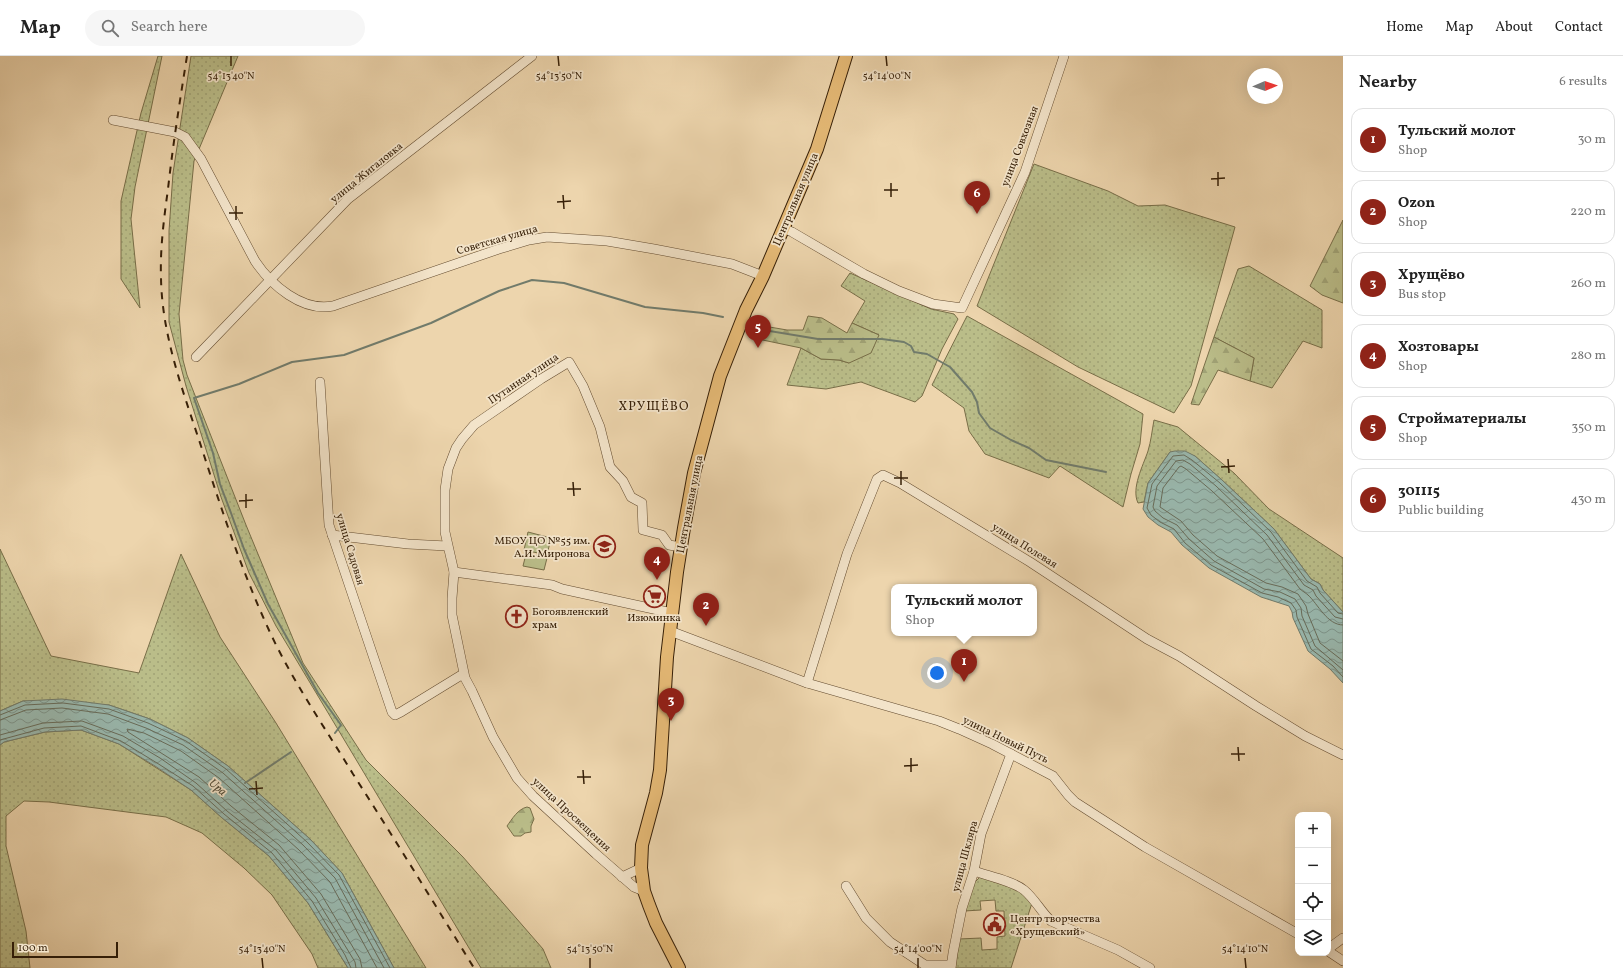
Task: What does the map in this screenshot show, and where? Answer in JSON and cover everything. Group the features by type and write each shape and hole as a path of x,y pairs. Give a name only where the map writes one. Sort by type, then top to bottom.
{"main road":[{"name":"Центральная улица","path":"679,968 656,923 644,891 641,868 642,845 656,793 660,770 667,657 680,547 694,473 716,391 730,348 746,310 763,276 817,149 846,56"}],"street":[{"name":"улица Жигаловка","path":"196,357 348,199 532,56"},
{"name":"улица Совхозная","path":"783,228 864,274 899,291 933,304 962,308 1025,172 1064,56"},
{"name":"Советская улица","path":"113,120 175,132 185,137 201,159 255,261 271,280 302,302 329,307 499,249 535,239 555,237 607,241 654,249 732,264 763,276"},
{"name":"Путанная улица","path":"474,424 541,378 569,362 584,386 600,427 610,467 623,481 631,497 642,503 643,530 662,535 668,545 680,547"},
{"name":"улица Садовая","path":"320,382 327,520 392,711 395,715 464,674"},
{"name":"улица Просвещения","path":"474,424 458,444 446,476 445,490 445,532 454,572 452,615 464,674 493,737 519,781 533,796 622,877 634,887 644,891"},
{"name":"улица Полевая","path":"807,683 847,554 877,479 883,475 900,483 1030,562 1147,639 1179,656 1305,736 1343,755"},
{"path":"332,535 408,544 447,546"},
{"path":"454,572 552,585 562,589 672,613"},
{"name":"улица Новый Путь","path":"670,631 807,683 939,721 1011,754 1053,776 1068,796 1075,802 1145,847 1295,932"},
{"name":"улица Шкляра","path":"951,966 962,908 974,871 981,834 1011,754"},
{"path":"622,877 641,868"},
{"path":"974,871 1017,886 1024,890 1044,915 1051,921 1118,950 1150,968"},
{"path":"846,886 866,918 890,942 925,965 951,966"},
{"path":"1331,948 1343,938"},
{"path":"1331,952 1343,961"}],"green space":[{"path":"158,56 162,56 135,187 131,219 140,308 121,279 121,201 141,113"},
{"path":"191,56 238,56 194,161 179,314 183,360 187,375 246,525 303,663 366,760 463,857 543,949 551,968 481,968 276,626 249,573 221,497 186,386 169,322 169,231 173,173"},
{"path":"1034,164 1108,191 1138,206 1165,205 1235,227 1191,386 1174,413 1078,367 977,306"},
{"path":"1343,220 1343,303 1322,295 1310,286"},
{"path":"1249,266 1322,310 1322,348 1303,341 1272,388 1250,381 1254,358 1214,337 1238,269"},
{"path":"850,273 931,309 954,314 958,319 942,349 922,396 915,402 861,382 826,389 787,385 801,348 821,359 839,360 849,363 879,335 852,323 865,301 841,286"},
{"path":"808,316 822,318 847,333 852,323 879,335 871,353 849,363 839,360 821,359 801,348 753,338 758,325 787,330 803,330"},
{"path":"967,316 1143,414 1140,444 1123,507 1060,466 1049,478 985,454 969,431 964,408 932,385"},
{"path":"1214,337 1254,358 1250,381 1218,370 1199,405 1191,404"},
{"path":"1154,420 1178,427 1234,473 1269,509 1343,558 1343,612 1323,590 1320,584 1311,579 1274,529 1195,456 1170,452 1148,483 1144,502 1138,503 1136,497 1137,484 1149,447"},
{"path":"528,532 551,538 547,555 524,550"},
{"path":"0,549 51,656 139,673 181,554 220,637 276,723 426,968 394,968 342,873 310,839 228,766 188,738 150,719 109,705 23,701 0,711"},
{"path":"526,554 547,558 544,570 523,566"},
{"path":"81,730 119,744 191,790 221,817 269,856 308,903 348,968 318,968 312,954 272,895 244,868 202,833 166,817 49,802 24,801 6,816 6,846 26,931 30,968 0,968 0,745 4,742 45,732"},
{"path":"527,807 530,808 534,819 531,826 531,832 525,833 521,836 514,836 507,826 518,812"},
{"path":"980,877 1018,889 1032,903 1011,968 955,968 959,939 981,938 982,950 997,949 997,937 1005,936 1004,911 996,911 995,900 980,901 981,910 964,911 974,883"}],"water":[{"path":"1185,451 1195,456 1274,529 1311,579 1320,584 1323,590 1343,612 1343,683 1330,669 1308,651 1289,606 1261,597 1209,568 1182,545 1171,532 1158,525 1148,517 1143,509 1148,483 1170,452"},
{"name":"Upa","path":"62,699 109,705 150,719 188,738 228,766 310,839 342,873 394,968 348,968 308,903 269,856 221,817 191,790 119,744 81,730 45,732 4,742 0,745 0,711 23,701"}],"waterway":[{"path":"335,733 341,725 318,693 268,604 244,549 220,484 213,453 194,398 239,384 292,362 344,355 431,323 499,291 532,280 564,283 645,307 703,313 723,317"},
{"path":"758,329 818,339 882,339 904,342 911,346 914,352 927,354 950,367 972,392 977,402 979,413 990,428 1029,448 1046,460 1106,472"},
{"path":"245,783 291,752"}],"railway":[{"path":"187,56 174,139 165,211 161,267 162,300 165,321 169,342 181,384 232,538 258,606 277,647 308,702 474,968"}],"place":[{"name":"301115","path":"977,214"},
{"name":"Стройматериалы","path":"758,348"},
{"name":"МБОУ ЦО №55 им. А.И. Миронова","path":"605,546"},
{"name":"Хозтовары","path":"657,580"},
{"name":"Изюминка","path":"654,597"},
{"name":"Богоявленский храм","path":"516,617"},
{"name":"Ozon","path":"706,626"},
{"name":"Тульский молот","path":"964,682"},
{"name":"Хрущёво","path":"671,721"},
{"name":"Центр творчества «Хрущевский»","path":"995,924"}],"district":[{"name":"ХРУЩЁВО","path":"654,405"}]}
